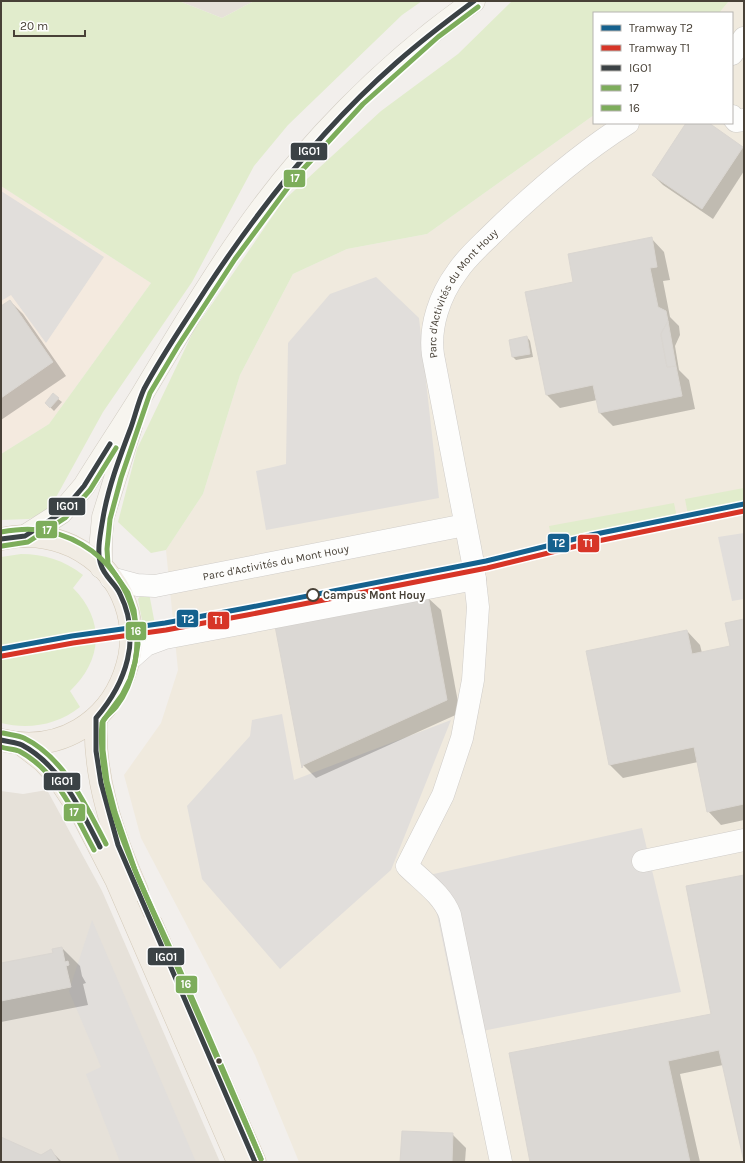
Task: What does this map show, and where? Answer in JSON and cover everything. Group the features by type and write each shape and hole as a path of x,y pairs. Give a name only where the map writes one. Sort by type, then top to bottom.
{"main road":[{"path":"25,536 53,519 77,495 226,259 290,172 368,89 406,55 474,1"},
{"path":"106,572 101,539 103,517 115,475 143,392"},
{"path":"1,539 25,536 46,538 66,544 85,553 106,572 124,602 129,619 131,638 129,660 122,682 117,692 96,718 80,730 61,738 41,743 11,742"},
{"path":"96,718 96,750 99,778 116,837 129,873 255,1162"},
{"path":"11,742 43,761 56,775 74,799 90,828 116,880 238,1162"}],"street":[{"path":"733,53 744,38"},
{"path":"733,117 736,121 744,120"},
{"name":"Parc d'Activités du Mont Houy","path":"501,1162 450,915 447,906 441,899 407,866 443,795 462,738 470,700 475,663 478,607 475,579 432,350 432,330 438,307 457,271 501,225 584,154 627,124"},
{"name":"Parc d'Activités du Mont Houy","path":"106,572 137,586 155,586 465,525"},
{"path":"129,660 146,645 160,639 475,579"},
{"path":"643,861 744,840"}],"shaded area":[{"path":"179,1 254,1 222,18"},
{"path":"729,1 744,1 744,1162 299,1162 255,1055 141,838 124,775 161,723 178,670 166,550 203,494 240,375 293,274 347,249 427,234 593,116 593,124 733,124 733,12 720,12"},
{"path":"1,186 151,283 49,424 1,454"},
{"path":"1,191 104,257 46,343 11,295 1,301"},
{"path":"376,277 419,318 439,498 266,530 256,471 286,464 288,343 330,294"},
{"path":"744,533 744,599 732,601 718,537"},
{"path":"282,714 294,780 451,720 391,870 280,969 202,879 187,806 250,736 252,720"},
{"path":"47,790 102,891 220,1162 1,1162 1,791 23,794"},
{"path":"642,828 681,992 462,1035 429,875"},
{"path":"92,920 196,1162 120,1162 86,1074 101,1067 69,991"}],"green space":[{"path":"1,1 179,1 222,18 254,1 422,1 402,15 288,125 254,166 192,282 103,412 49,510 29,519 1,520 1,454 49,424 151,283 1,186"},
{"path":"512,1 729,1 720,12 593,12 593,116 427,234 347,249 293,274 240,375 203,494 166,550 151,553 118,522 137,449 194,330 283,201 381,111 458,54"},
{"path":"744,488 744,510 689,520 685,499"},
{"path":"674,503 678,523 554,551 549,526"},
{"path":"21,554 38,555 54,559 69,565 83,575 73,588 91,613 95,626 96,640 94,653 89,666 81,679 70,691 80,707 52,722 32,726 1,723 1,557"},
{"path":"149,593 157,635 145,636 138,599 141,595"}],"building":[{"path":"685,124 710,124 743,147 702,209 652,175"},
{"path":"652,237 657,267 650,268 658,307 666,311 668,321 661,334 667,367 676,366 682,396 599,413 593,385 546,395 525,292 573,282 568,254"},
{"path":"10,300 53,362 1,398 1,306"},
{"path":"668,321 676,366 667,367 661,334"},
{"path":"527,336 530,354 512,357 509,340"},
{"path":"53,393 59,398 50,408 45,403"},
{"path":"428,596 447,700 303,765 302,768 275,626"},
{"path":"744,619 744,804 707,812 694,747 609,765 586,651 687,630 692,654 730,646 725,623"},
{"path":"744,875 744,1162 719,1050 668,1061 690,1162 530,1162 509,1053 711,1014 686,886"},
{"path":"62,947 65,962 68,961 69,965 66,966 71,987 1,1001 1,963 53,953 52,949"},
{"path":"402,1131 453,1133 452,1162 400,1162"},
{"path":"1,1137 41,1155 51,1149 59,1162 1,1162"}],"tram line":[{"name":"T2","path":"1,649 72,636 165,623 246,608 486,561 591,535 744,504"},
{"name":"T1","path":"2,656 73,643 166,630 247,615 487,568 593,542 744,511"}],"transit line":[{"name":"IGO1","path":"255,1162 118,845 101,783 96,751 96,718 116,690 123,675 128,659 130,643 130,627 127,611 118,590 105,573 100,560 99,542 103,518 114,474 144,389 182,326 248,228 293,170 342,115 405,55 474,1"},
{"name":"17","path":"261,1159 136,873 115,812 107,781 103,750 103,721 122,695 130,679 138,644 134,610 128,593 108,564 107,549 110,519 121,478 150,393 178,346 235,259 295,178 363,104 438,37 478,7"},
{"name":"IGO1","path":"1,539 25,536 61,513 84,486 110,444"},
{"name":"17","path":"2,546 28,542 65,518 90,490 116,448"},
{"name":"16","path":"1,532 32,529 61,535 82,544 100,558 115,575 127,594 134,616 137,638 135,662 123,697 102,723 102,752 106,783 124,844 136,874 186,984 261,1159"},
{"name":"16","path":"3,733 24,738 38,747 63,770 91,814 106,844"},
{"name":"IGO1","path":"1,740 22,745 36,754 48,765 59,777 77,804 100,847"},
{"name":"17","path":"1,747 19,751 44,770 64,795 94,850"}],"place":[{"name":"Campus Mont Houy","path":"313,595"}]}
